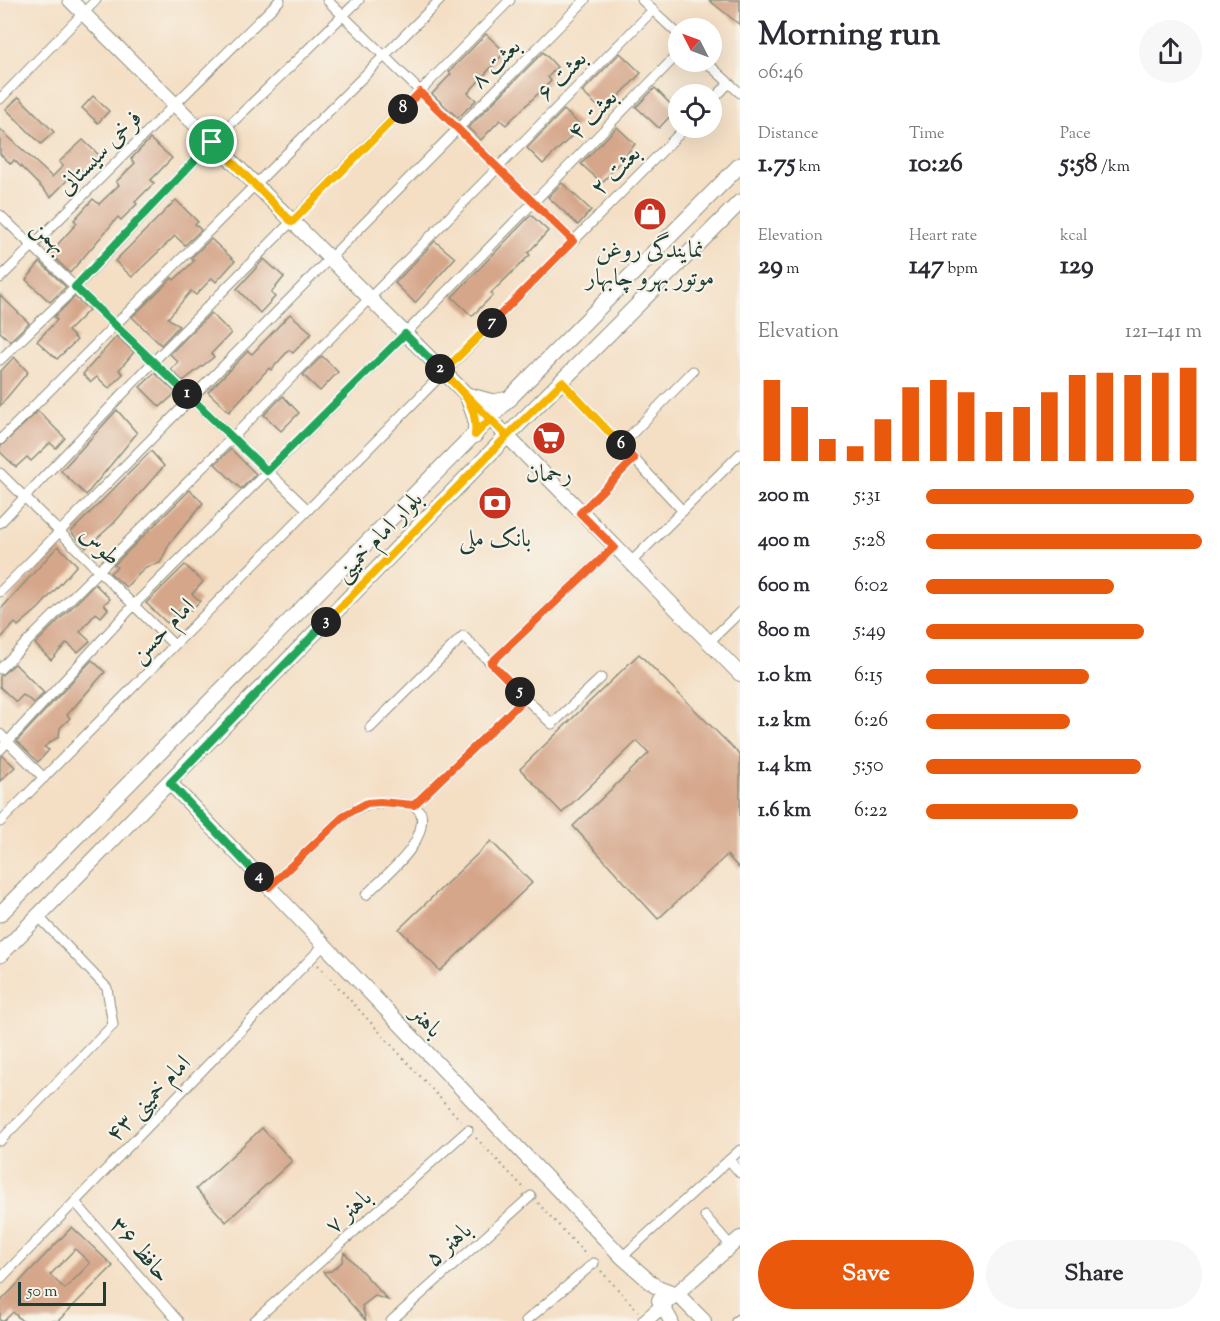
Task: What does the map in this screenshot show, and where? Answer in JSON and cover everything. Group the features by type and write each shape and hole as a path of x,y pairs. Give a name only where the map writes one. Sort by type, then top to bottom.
{"main road":[{"name":"بلوار امام خمینی","path":"0,914 740,165"},
{"name":"بلوار امام خمینی","path":"0,955 507,436 740,202"},
{"path":"467,395 493,402 510,399"},
{"path":"467,395 476,420 475,435"}],"street":[{"path":"70,0 467,395 740,674"},
{"path":"0,99 96,0"},
{"name":"فرخی سیستانی","path":"0,278 280,0"},
{"path":"327,0 573,241"},
{"path":"0,360 75,287 212,142 359,0"},
{"path":"0,440 113,324 256,186 440,0"},
{"path":"0,523 26,499 153,362 510,0"},
{"name":"بعثت ۸","path":"0,592 585,0"},
{"path":"642,0 668,25"},
{"name":"بعثت ۶","path":"0,669 232,438 652,10"},
{"name":"بعثت ۴","path":"0,750 135,605 405,334 668,64"},
{"path":"717,72 740,93"},
{"path":"722,90 729,83"},
{"name":"بعثت ۲","path":"443,372 675,138"},
{"name":"بهمن","path":"0,215 308,510"},
{"path":"621,445 693,371"},
{"name":"امام حسن","path":"0,822 443,372"},
{"path":"562,382 683,511"},
{"path":"630,563 740,454"},
{"path":"580,513 634,459"},
{"name":"طوس","path":"0,473 174,645"},
{"path":"491,663 614,547"},
{"path":"709,642 740,612"},
{"path":"370,728 463,636 552,724 601,678"},
{"path":"414,805 525,698"},
{"path":"0,734 44,778"},
{"name":"باهنر","path":"170,783 622,1257 655,1286"},
{"path":"269,887 346,814 367,803 414,805 421,813 420,833 400,860 366,895"},
{"path":"0,1141 113,1025 107,988 38,916"},
{"name":"امام خمینی ۴۳","path":"0,1279 324,945"},
{"name":"باهنر ۷","path":"254,1321 468,1130"},
{"path":"622,1257 740,1150"},
{"path":"729,1160 740,1173"},
{"name":"باهنر ۵","path":"392,1321 531,1196"},
{"name":"حافظ ۳۶","path":"75,1202 178,1321"},
{"path":"645,1320 736,1242 705,1216"},
{"path":"526,1321 594,1263"},
{"path":"655,1286 677,1294 704,1321"},
{"path":"655,1286 661,1307 671,1321"},
{"path":"736,1321 740,1318"}],"path":[{"path":"312,958 645,1320"}],"building":[{"path":"709,0 740,0 740,25"},
{"path":"486,34 505,52 468,93 476,100 458,118 432,94 451,74 449,72"},
{"path":"543,52 557,67 548,77 551,81 506,125 500,120 481,140 468,128"},
{"path":"620,53 641,73 604,112 582,92"},
{"path":"655,88 668,102 668,118 659,128 636,107"},
{"path":"93,96 109,111 98,123 82,108"},
{"path":"19,97 54,132 41,144 6,109"},
{"path":"564,110 579,124 572,130 575,133 543,164 527,148"},
{"path":"617,127 635,144 602,183 581,164"},
{"path":"0,129 52,177 63,166 59,162 83,140 101,157 84,174 79,168 51,197 14,160 11,164 0,154"},
{"path":"150,139 172,158 151,180 154,183 135,202 137,204 121,220 118,217 70,273 50,253 77,223 74,220 93,199 99,204 119,185 116,182 135,163 131,159"},
{"path":"562,183 591,210 578,225 548,197"},
{"path":"176,200 198,222 195,224 201,230 185,245 175,236 132,277 115,261"},
{"path":"531,215 548,231 528,253 530,255 491,293 493,295 472,316 452,297"},
{"path":"211,239 235,261 216,282 212,278 196,295 191,291 168,318 179,326 161,345 132,317 172,278 174,280 194,261 191,258"},
{"path":"435,241 455,258 415,303 395,283"},
{"path":"264,259 284,277 271,293 275,297 260,313 237,289"},
{"path":"40,262 66,287 50,302 26,280"},
{"path":"0,295 29,323 10,341 0,332"},
{"path":"75,297 89,310 68,331 77,340 57,359 37,341 57,320 54,317"},
{"path":"211,313 231,333 211,354 214,357 183,381 171,370 178,362 170,354"},
{"path":"290,314 312,333 293,353 289,350 271,370 269,368 229,412 208,392 248,351 252,354"},
{"path":"117,336 134,352 119,370 123,374 109,388 97,377 91,382 83,374"},
{"path":"322,356 338,372 320,391 303,375"},
{"path":"14,357 28,372 0,406 0,372"},
{"path":"155,373 176,393 160,407 140,387"},
{"path":"283,396 299,413 281,431 264,415"},
{"path":"117,410 137,433 86,495 61,471"},
{"path":"38,411 65,438 56,448 50,443 31,461 27,457 16,467 0,452 0,447"},
{"path":"231,449 256,474 241,489 215,464"},
{"path":"151,451 164,466 114,523 86,548 71,532"},
{"path":"190,490 203,503 170,543 160,563 146,567 126,587 110,573 117,567 114,565"},
{"path":"58,546 77,565 39,608 18,626 15,623 0,639 0,610"},
{"path":"185,565 203,582 192,594 200,601 191,610 184,604 167,623 146,603"},
{"path":"95,584 110,599 104,604 108,609 101,617 96,613 80,632 90,641 78,652 67,643 51,660 35,644"},
{"path":"639,654 740,755 740,869 727,855 658,919 573,826 649,753 637,741 562,813 520,769"},
{"path":"92,660 105,672 67,715 70,718 60,728 59,736 44,747 49,750 38,762 17,741"},
{"path":"15,664 44,693 34,703 23,695 16,702 0,687 0,676"},
{"path":"3,756 15,767 0,781 0,757"},
{"path":"491,841 532,883 440,971 399,929"},
{"path":"262,1128 292,1161 226,1222 196,1189"},
{"path":"72,1227 113,1266 58,1321 22,1321 13,1312 4,1321 0,1321 0,1302","holes":["75,1249 90,1263 65,1289 50,1275"]},
{"path":"344,1252 388,1300 375,1296 362,1306 366,1321 323,1272 331,1271 342,1262"}],"place":[{"name":"نمایندگی روغن موتور بهرو چابهار","path":"650,214"},
{"name":"رحمان","path":"549,438"},
{"name":"بانک ملی","path":"495,503"}],"route":[{"path":"212,142 75,287 267,471 405,334 443,372 467,395 507,436 170,783 269,887 346,814 367,803 414,805 525,698 491,663 614,547 580,513 634,459 562,382 507,436 490,419 475,435 476,420 467,395 443,372 573,241 420,92 292,222 212,142"}]}
